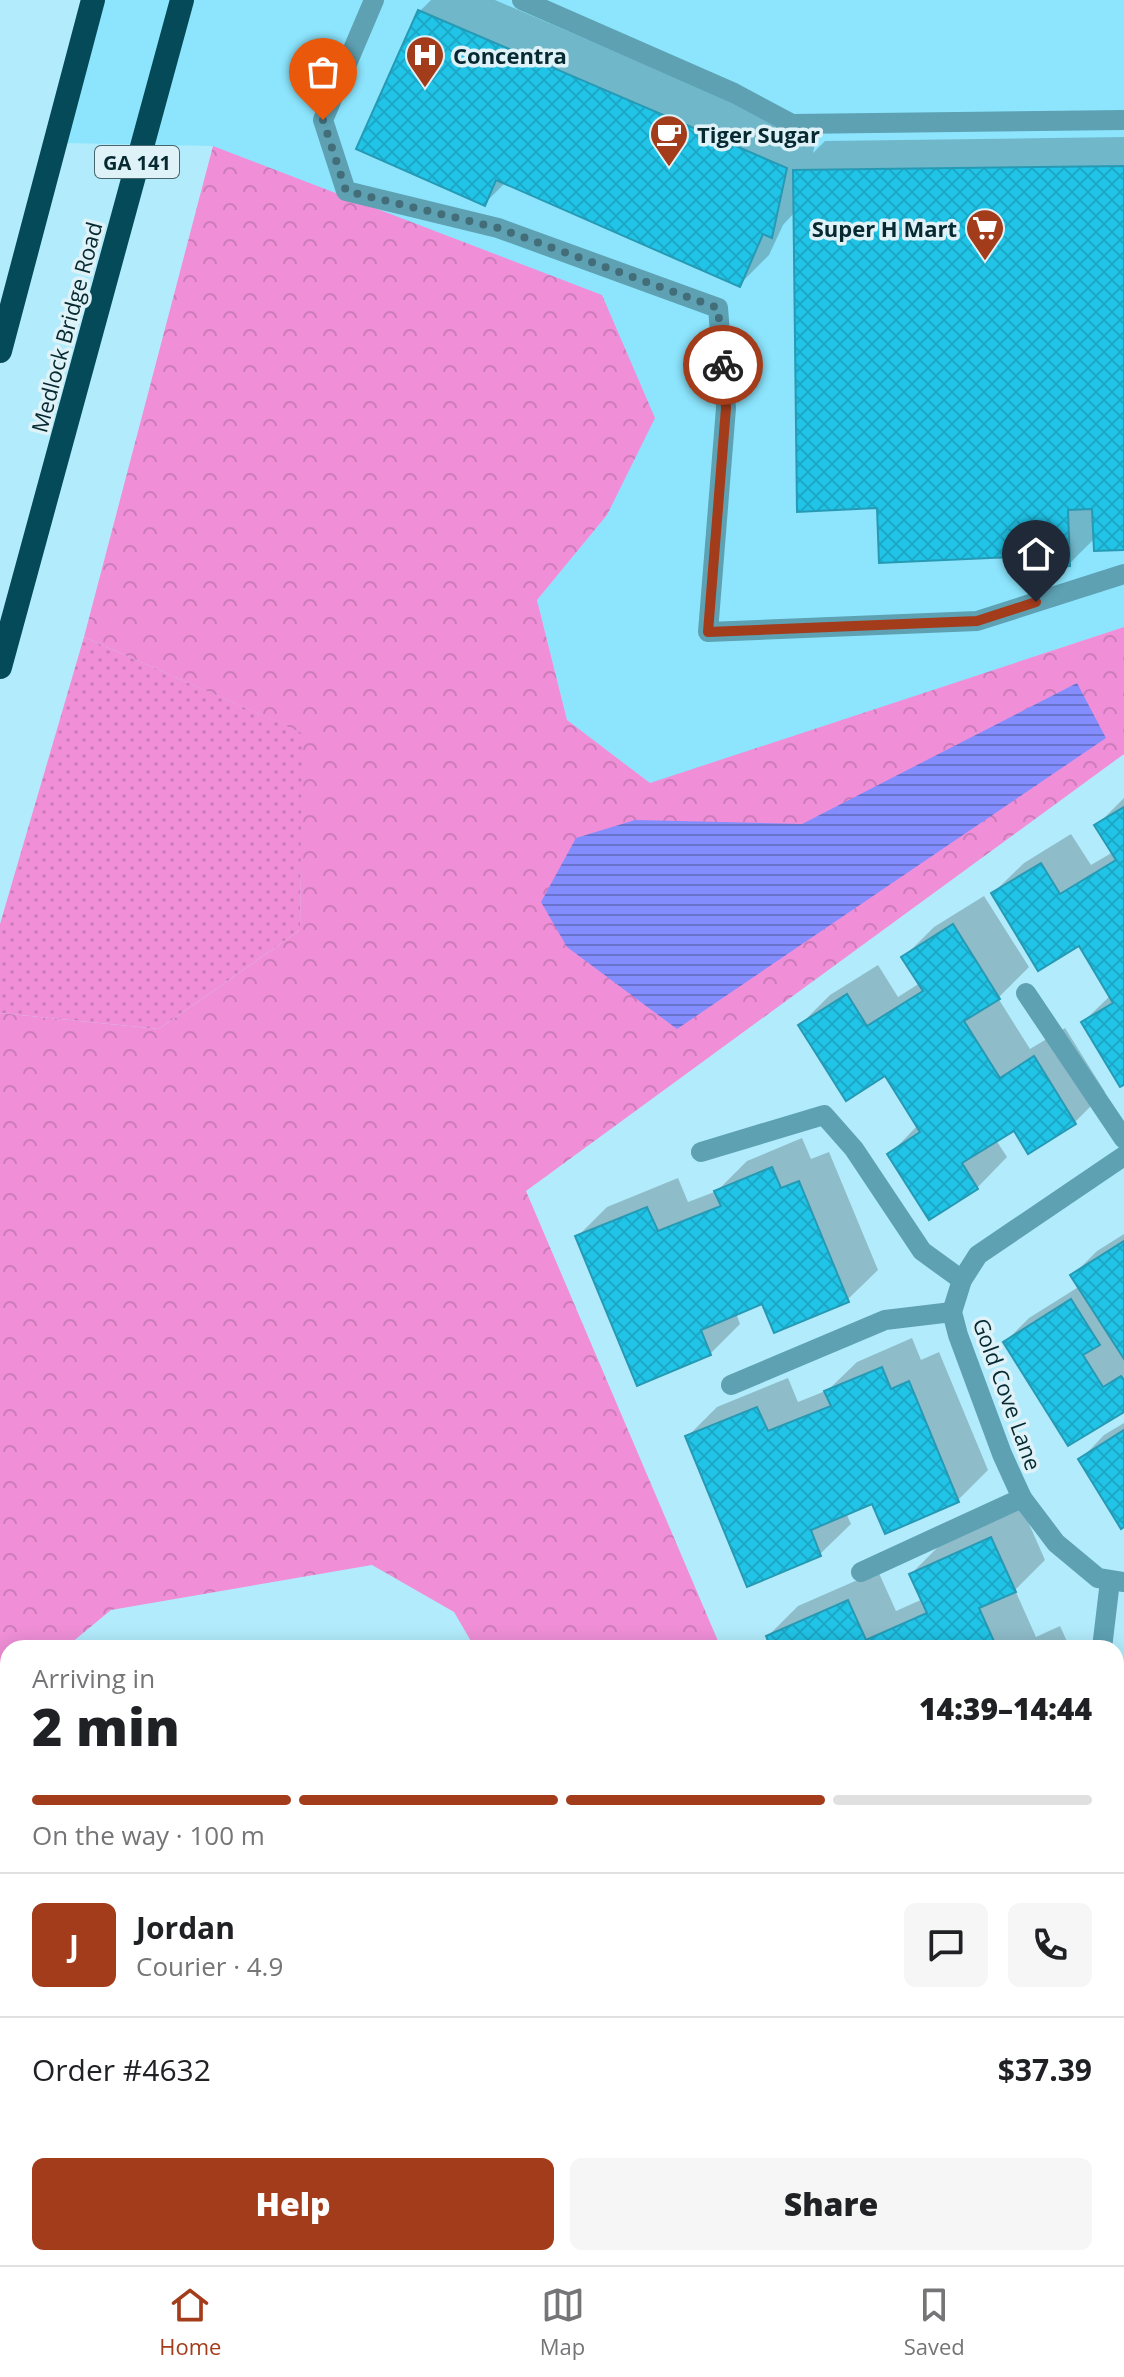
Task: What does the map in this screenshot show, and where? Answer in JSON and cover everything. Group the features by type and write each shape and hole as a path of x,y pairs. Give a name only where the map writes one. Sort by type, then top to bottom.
{"highway":[{"path":"0,351 93,0"},
{"name":"Medlock Bridge Road","path":"0,667 182,0"}],"street":[{"path":"374,0 323,120 346,191 498,228 718,308 726,408 708,632 977,621 1124,574"},
{"path":"522,0 734,93 792,124 1124,120"},
{"path":"1026,993 1124,1139"},
{"path":"701,1152 824,1115 854,1149 922,1251 962,1280"},
{"name":"Gold Cove Lane","path":"1117,1582 1098,1578 1056,1543 1022,1498 997,1439 952,1312 962,1280 978,1255 1124,1156"},
{"path":"731,1385 885,1320 952,1312"},
{"path":"861,1572 1022,1498"},
{"path":"1104,1640 1117,1582"}],"shaded area":[{"path":"101,0 1124,0 1124,627 651,784 567,720 537,600 607,515 213,146 63,143"}],"green space":[{"path":"213,146 602,295 655,418 607,515 537,600 567,720 650,783 1124,627 1124,754 526,1191 718,1640 470,1640 454,1612 372,1565 111,1610 75,1640 0,1640 0,1013 159,1029 300,930 302,733 84,637"},
{"path":"84,637 303,733 300,930 159,1029 0,1013 0,924"}],"water":[{"path":"1077,683 1106,738 677,1029 567,947 541,902 576,838 635,820 802,824"}],"building":[{"path":"418,10 787,168 772,238 763,234 740,287 496,180 485,206 356,149"},
{"path":"1124,166 1124,550 1094,551 1092,509 1068,510 1070,566 1032,568 1032,556 879,563 877,508 797,512 793,170"},
{"path":"1124,807 1124,1085 1120,1087 1081,1022 1113,1003 1079,946 1038,971 991,893 1041,863 1060,894 1116,860 1094,825"},
{"path":"953,924 1000,999 964,1021 1000,1078 1034,1056 1076,1124 1028,1154 1014,1131 962,1163 978,1189 929,1220 887,1154 920,1132 885,1076 846,1101 798,1025 847,994 867,1026 923,991 901,957"},
{"path":"772,1167 781,1188 799,1181 849,1302 774,1333 762,1304 701,1330 711,1355 637,1386 575,1236 647,1207 658,1231 721,1206 714,1191"},
{"path":"1124,1241 1124,1359 1070,1275"},
{"path":"1071,1299 1100,1345 1083,1355 1103,1387 1121,1376 1124,1380 1124,1412 1068,1446 1003,1342"},
{"path":"882,1367 891,1389 909,1381 959,1502 885,1534 872,1504 811,1530 821,1556 747,1587 685,1436 757,1407 768,1431 831,1406 824,1391"},
{"path":"1124,1430 1124,1527 1121,1529 1078,1459"},
{"path":"991,1537 1016,1592 979,1608 993,1640 866,1640 927,1613 909,1574"},
{"path":"848,1600 866,1640 768,1640 766,1636"}],"way so far":[{"path":"323,120 346,191 498,228 718,308 723,365"}],"place":[{"name":"Concentra","path":"425,89"},
{"name":"Tiger Sugar","path":"669,168"},
{"name":"Super H Mart","path":"985,262"}],"route":[{"path":"723,365 726,408 708,632 977,621 1036,602"}]}
